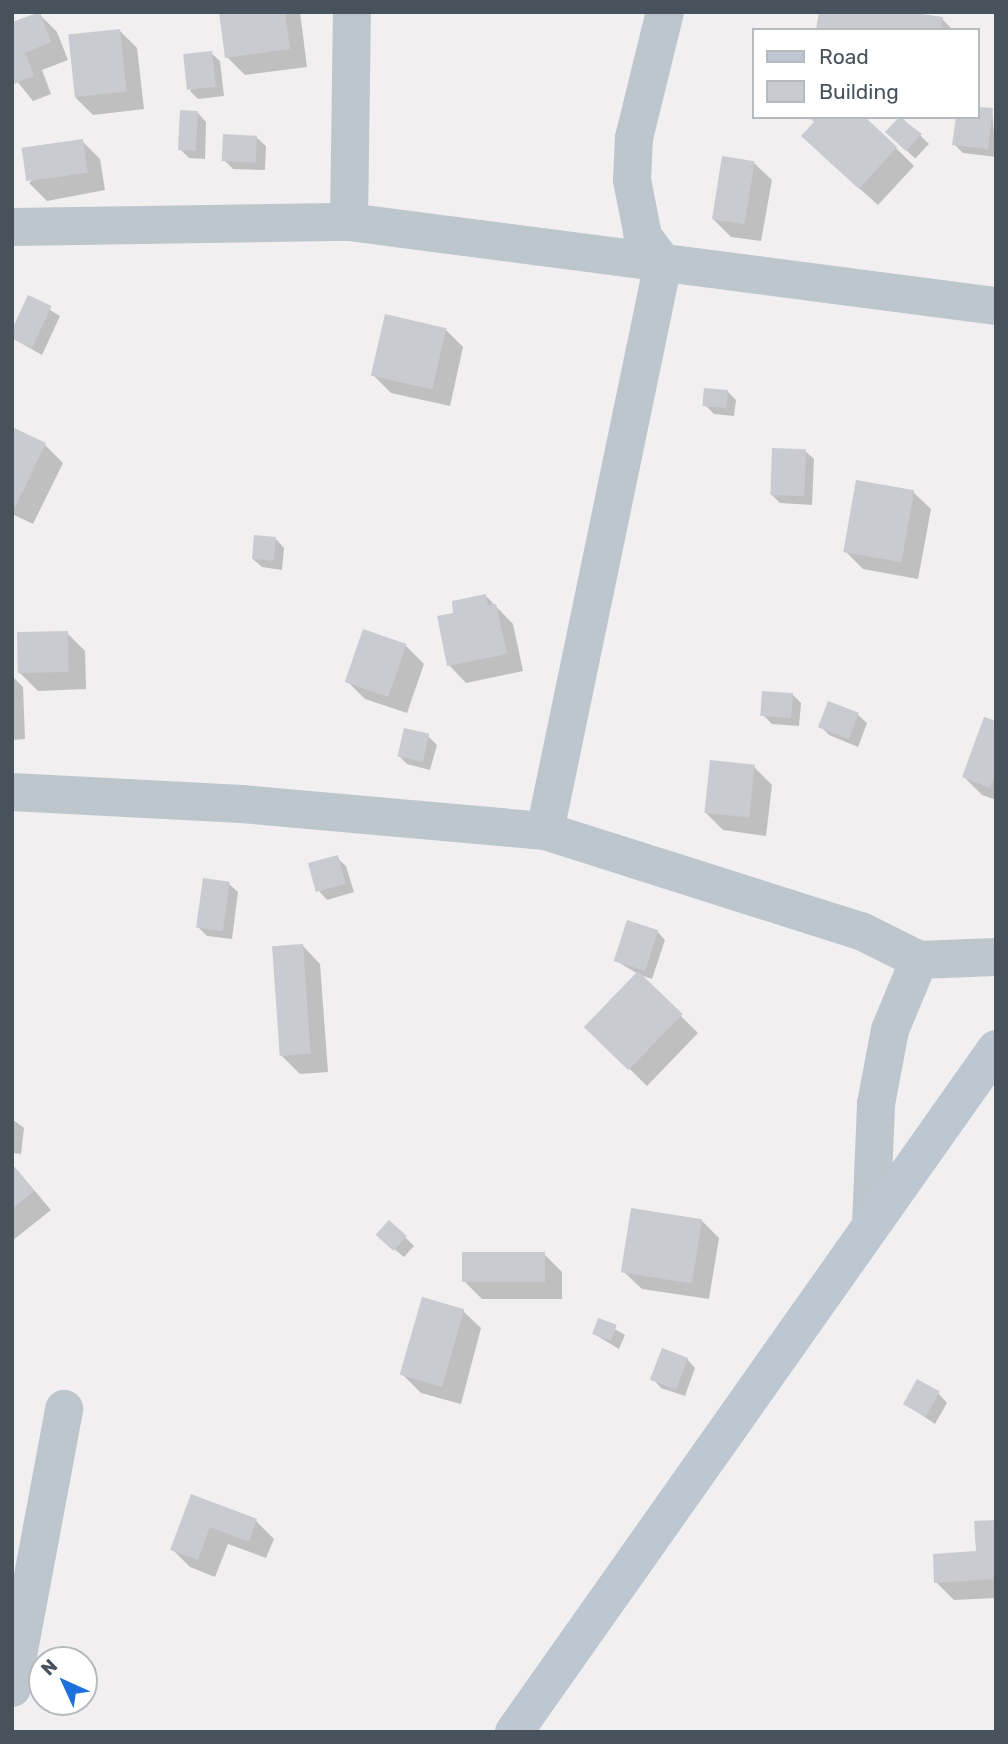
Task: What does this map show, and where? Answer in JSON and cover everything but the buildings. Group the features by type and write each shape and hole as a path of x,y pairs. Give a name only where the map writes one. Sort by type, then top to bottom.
{"street":[{"path":"349,222 352,12"},
{"path":"545,831 663,263 643,236 632,180 634,138 666,12"},
{"path":"12,227 349,222 996,306"},
{"path":"12,792 242,804 545,831 861,931 919,960 996,957"},
{"path":"871,1225 876,1104 890,1030 919,960"},
{"path":"514,1732 996,1049"},
{"path":"12,1688 64,1409"}]}
